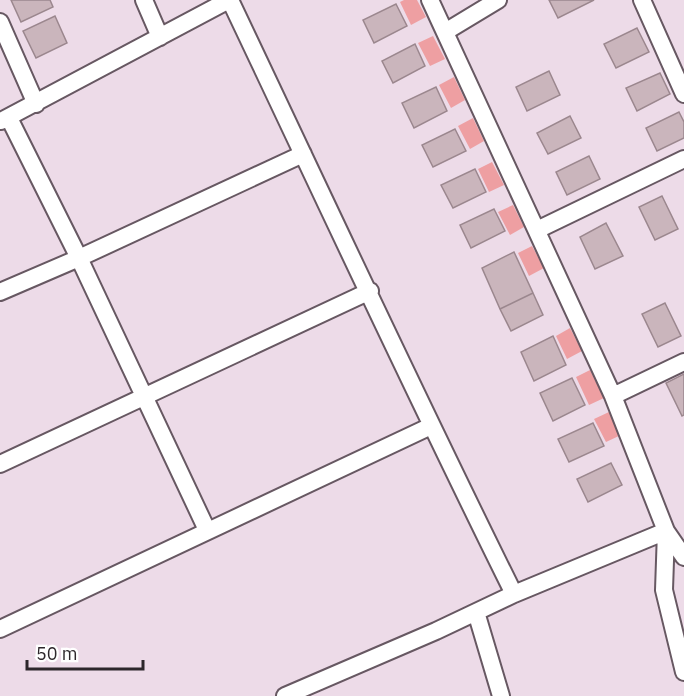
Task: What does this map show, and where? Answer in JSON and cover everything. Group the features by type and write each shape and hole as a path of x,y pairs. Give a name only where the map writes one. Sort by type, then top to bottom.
{"street":[{"path":"144,0 160,37"},
{"path":"207,530 79,258 5,120 229,0 370,291 431,426 514,594"},
{"path":"430,0 613,396 666,531 681,550"},
{"path":"445,32 498,0"},
{"path":"642,0 684,94"},
{"path":"0,22 36,104"},
{"path":"0,292 79,258 303,154"},
{"path":"537,230 684,159"},
{"path":"0,464 370,291"},
{"path":"613,396 684,362"},
{"path":"0,629 431,426"},
{"path":"285,696 514,594 666,531"},
{"path":"666,531 664,590 684,672"},
{"path":"476,612 501,696"}],"shaded area":[{"path":"417,0 426,17 411,25 400,2"},
{"path":"433,36 445,59 430,66 418,43"},
{"path":"454,77 465,100 451,108 439,85"},
{"path":"473,118 484,141 470,149 458,126"},
{"path":"492,162 504,185 489,192 478,169"},
{"path":"513,205 524,227 510,235 498,212"},
{"path":"532,246 544,268 529,276 518,253"},
{"path":"570,328 582,351 567,359 556,336"},
{"path":"590,370 604,398 589,405 576,377"},
{"path":"609,412 621,435 606,442 594,419"}],"building":[{"path":"11,0 50,0 53,7 21,22"},
{"path":"549,0 594,0 558,18"},
{"path":"396,4 407,26 374,43 363,20"},
{"path":"55,16 67,43 36,58 23,31"},
{"path":"637,28 649,52 616,68 604,44"},
{"path":"415,44 425,66 393,83 382,61"},
{"path":"549,71 560,95 527,111 516,87"},
{"path":"660,73 670,94 637,111 626,88"},
{"path":"436,87 447,111 414,128 402,103"},
{"path":"679,112 684,122 684,138 657,151 646,128"},
{"path":"570,116 581,138 548,154 537,133"},
{"path":"455,129 466,151 433,167 422,145"},
{"path":"589,156 600,179 567,195 556,172"},
{"path":"475,169 486,192 453,208 441,185"},
{"path":"662,196 678,229 655,240 639,207"},
{"path":"494,209 505,231 471,248 460,225"},
{"path":"606,223 623,256 595,269 580,237"},
{"path":"514,252 533,293 500,309 482,268"},
{"path":"533,293 543,315 511,331 500,309"},
{"path":"665,303 681,336 658,347 642,314"},
{"path":"553,336 566,365 534,381 521,352"},
{"path":"684,374 684,415 682,416 666,383"},
{"path":"572,378 585,405 553,421 540,393"},
{"path":"593,423 604,446 569,462 558,439"},
{"path":"611,463 622,485 588,502 577,479"}]}
